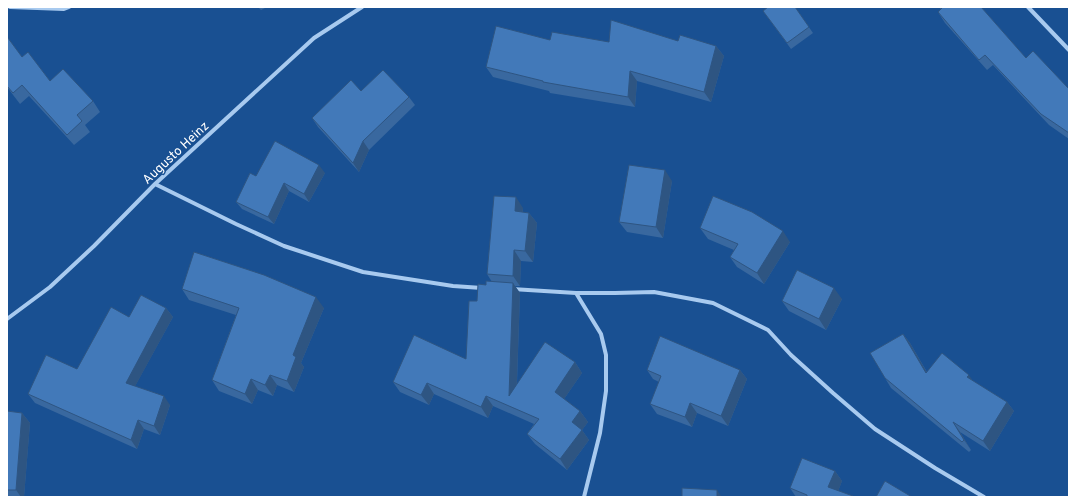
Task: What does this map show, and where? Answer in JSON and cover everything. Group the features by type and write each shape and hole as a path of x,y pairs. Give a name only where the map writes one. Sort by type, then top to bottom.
{"street":[{"path":"10,7 64,9 69,7"},
{"name":"Augusto Heinz","path":"7,319 50,287 94,246 155,184 314,38 362,7"},
{"path":"1028,7 1069,50"},
{"path":"155,184 284,246 363,272 453,286 484,288"},
{"path":"507,289 576,293 654,292 713,303 768,330 791,355 875,429 934,468 984,497"},
{"path":"576,293 601,334 606,355 606,391 600,433 584,497"}],"building":[{"path":"768,7 795,7 809,27 787,43 763,11"},
{"path":"943,7 981,7 1026,58 1033,51 1069,89 1069,133 1041,114 985,55 979,60 938,12"},
{"path":"611,20 678,41 680,35 716,46 704,92 630,71 628,97 543,82 486,67 496,26 550,40 552,32 609,42"},
{"path":"8,38 22,57 28,52 50,81 63,69 93,101 77,115 82,121 67,135 22,85 13,93 7,86"},
{"path":"383,70 409,97 363,141 353,163 312,118 351,80 361,91"},
{"path":"275,141 319,165 304,194 284,183 268,217 236,202 250,173 256,176"},
{"path":"629,165 665,170 656,227 619,222"},
{"path":"494,196 516,197 515,211 529,213 525,251 514,250 513,276 487,274"},
{"path":"713,196 752,212 783,231 757,273 730,257 738,244 700,228"},
{"path":"194,252 264,275 316,297 293,355 296,357 287,381 270,375 265,385 251,379 245,394 212,380 239,308 182,289"},
{"path":"797,270 834,288 819,319 782,301"},
{"path":"486,281 513,283 509,396 545,342 575,362 555,392 580,411 572,422 582,430 560,459 527,434 539,419 486,396 481,407 427,383 421,395 393,382 414,335 466,359 469,301 477,301 478,284 486,285"},
{"path":"141,295 166,308 126,383 164,396 154,426 138,420 131,440 28,394 46,355 77,369 111,307 129,317"},
{"path":"903,334 926,373 942,353 969,375 967,377 1007,402 983,441 953,422 964,440 962,442 885,378 870,353"},
{"path":"660,336 740,370 721,416 690,403 685,417 650,404 661,376 647,370"},
{"path":"7,411 22,413 16,490 7,490"},
{"path":"802,458 835,471 828,487 853,497 807,497 807,495 790,488"},
{"path":"885,481 912,497 876,497"},
{"path":"682,488 717,490 717,497 682,497"}]}
